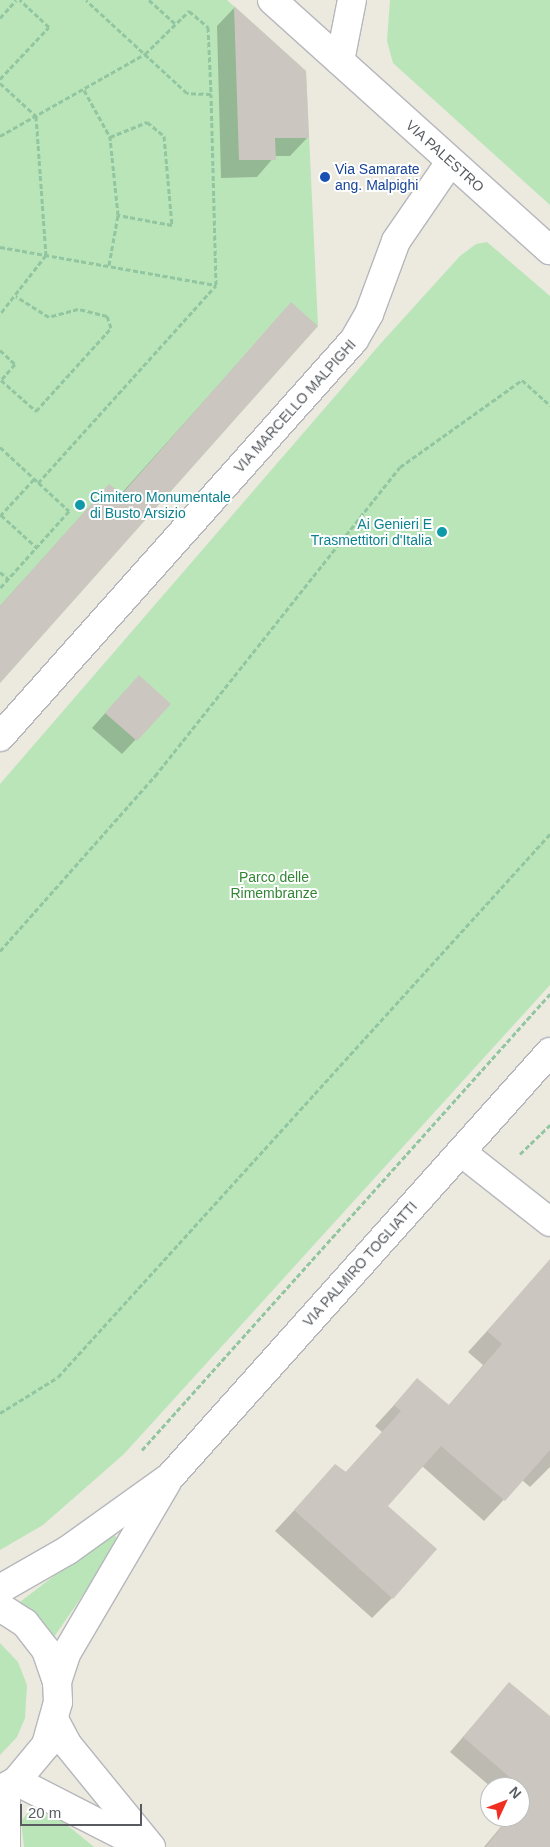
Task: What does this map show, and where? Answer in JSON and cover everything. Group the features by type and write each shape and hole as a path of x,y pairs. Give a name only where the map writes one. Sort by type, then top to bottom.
{"street":[{"name":"VIA PALESTRO","path":"272,0 550,250"},
{"path":"340,61 352,0"},
{"name":"VIA MARCELLO MALPIGHI","path":"0,737 354,340 369,314 396,240 450,162"},
{"name":"VIA PALMIRO TOGLIATTI","path":"170,1477 550,1052"},
{"path":"461,1152 550,1222"},
{"path":"0,1589 53,1560 170,1477"},
{"path":"6,1847 7,1786 46,1745 55,1721 57,1682 66,1654 170,1477"},
{"path":"0,1607 25,1623 46,1650 57,1682"},
{"path":"55,1721 67,1744 152,1847"},
{"path":"7,1786 102,1821 145,1847"}],"path":[{"path":"0,18 16,0"},
{"path":"0,314 16,296 46,255 36,116 0,81 49,27 20,0"},
{"path":"86,0 187,94 211,94"},
{"path":"149,0 176,24"},
{"path":"0,136 146,54 189,11 208,27 216,285 38,483"},
{"path":"84,90 110,137 118,215 109,265"},
{"path":"110,137 147,122 164,136 172,225 118,215"},
{"path":"0,247 216,285"},
{"path":"0,350 15,364 2,380 36,411 111,328 107,316 78,309 49,317 16,296"},
{"path":"0,951 155,776 400,467 522,380 550,405"},
{"path":"0,447 69,511 0,588"},
{"path":"34,479 0,516 36,547"},
{"path":"0,572 8,579"},
{"path":"0,1413 58,1377 550,834"},
{"path":"140,1453 550,994"},
{"path":"514,1159 550,1125"}],"green space":[{"name":"Cimitero Monumentale di Busto Arsizio","path":"0,0 227,0 306,71 318,326 0,683"},
{"path":"390,0 550,0 550,205 393,63 387,41"},
{"name":"Parco delle Rimembranze","path":"487,242 550,296 550,985 124,1454 43,1525 0,1550 0,784 382,342 460,256 476,244"},
{"path":"111,1532 120,1541 54,1637 20,1602"},
{"path":"0,1643 18,1662 27,1685 25,1718 17,1737 0,1755"},
{"path":"31,1809 61,1820 94,1847 24,1847 21,1821"}],"building":[{"path":"234,6 306,71 309,138 275,138 276,160 239,160"},
{"path":"291,302 318,326 0,683 0,606 109,484 122,494"},
{"path":"139,675 171,704 137,741 105,713"},
{"path":"550,1259 550,1450 505,1501 441,1446 388,1506 437,1549 393,1599 294,1510 335,1464 346,1472 401,1411 394,1405 417,1378 449,1405 502,1344 487,1331"},
{"path":"509,1682 550,1716 550,1847 486,1847 501,1827 530,1827 530,1777 509,1777 463,1737"}],"place":[{"name":"Via Samarate ang. Malpighi","path":"325,177"},
{"name":"Cimitero Monumentale di Busto Arsizio","path":"80,505"},
{"name":"Ai Genieri E Trasmettitori d'Italia","path":"442,532"}]}
